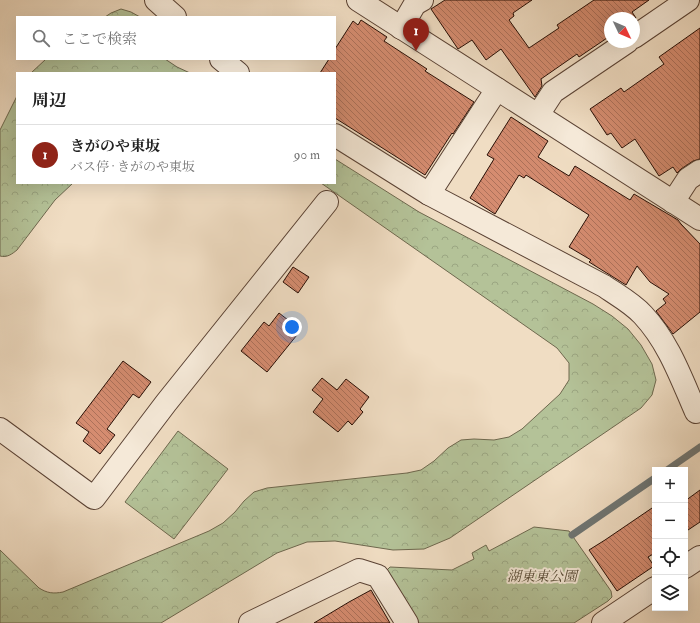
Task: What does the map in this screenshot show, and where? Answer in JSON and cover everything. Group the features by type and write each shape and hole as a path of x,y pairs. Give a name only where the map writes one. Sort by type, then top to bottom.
{"street":[{"path":"156,0 174,16"},
{"path":"358,0 700,219"},
{"path":"401,28 415,4 422,0"},
{"path":"640,33 688,0"},
{"path":"538,115 553,92 618,48"},
{"path":"223,60 237,72"},
{"path":"429,194 497,89"},
{"path":"336,136 429,194 604,286 624,299 642,315 658,333 670,354 696,412 700,409"},
{"path":"673,202 688,179 700,170"},
{"path":"0,429 94,498 166,403 327,202"},
{"path":"688,565 700,557"},
{"path":"250,623 359,570 378,576 407,623"},
{"path":"602,623 652,590"}],"green space":[{"path":"121,9 138,16 106,16"},
{"path":"45,60 166,60 188,72 32,72"},
{"path":"16,98 16,184 72,184 55,200 17,250 5,256 0,256 0,130"},
{"path":"336,160 419,212 593,304 612,316 628,329 641,345 652,364 656,380 652,395 641,408 450,538 424,549 393,550 335,541 307,542 277,553 161,623 0,623 0,550 39,588 50,593 63,592 209,531 223,523 254,492 267,488 407,473 421,470 434,461 448,448 461,440 494,440 509,437 522,429 560,394 569,380 569,363 557,348 322,184 336,184"},
{"path":"178,431 228,469 174,539 125,502"},
{"name":"湖東東公園","path":"534,527 569,531 611,591 612,597 574,623 419,623 387,570 390,567 452,570 474,559 472,553 486,545 489,551"}],"building":[{"path":"445,0 532,0 513,13 514,16 509,20 529,48 559,28 557,25 594,0 649,0 632,12 604,12 604,40 579,57 577,54 541,79 542,86 535,97 501,49 486,60 472,40 458,49 431,9"},
{"path":"361,20 387,37 384,41 427,69 425,71 474,102 425,175 336,119 336,72 321,72 328,60 336,60 336,47 353,21 358,25"},
{"path":"700,28 700,159 693,161 677,173 673,167 659,176 635,139 622,148 611,133 607,135 590,109 621,88 624,92 664,64 659,57"},
{"path":"511,117 548,141 538,157 569,176 575,166 630,200 634,194 678,220 700,244 700,312 673,334 656,311 666,303 663,299 669,294 650,282 637,266 626,285 589,262 591,260 569,247 589,215 526,175 524,178 519,175 495,214 470,198 494,159 487,155"},
{"path":"293,267 309,277 298,293 283,282"},
{"path":"279,313 301,330 267,372 241,351 264,322 269,326"},
{"path":"123,361 151,382 139,398 133,394 107,429 115,435 100,454 83,441 89,432 76,423"},
{"path":"322,378 337,390 346,379 369,397 360,409 363,412 352,425 348,421 338,432 313,412 323,399 312,390"},
{"path":"700,490 700,522 688,530 688,503 688,499"},
{"path":"652,508 652,555 648,557 652,563 652,567 617,591 589,550"},
{"path":"371,590 390,623 314,623 349,602"}],"waterway":[{"path":"671,467 700,447"},
{"path":"572,535 652,480"}],"place":[{"name":"きがのや東坂","path":"416,51"}]}
